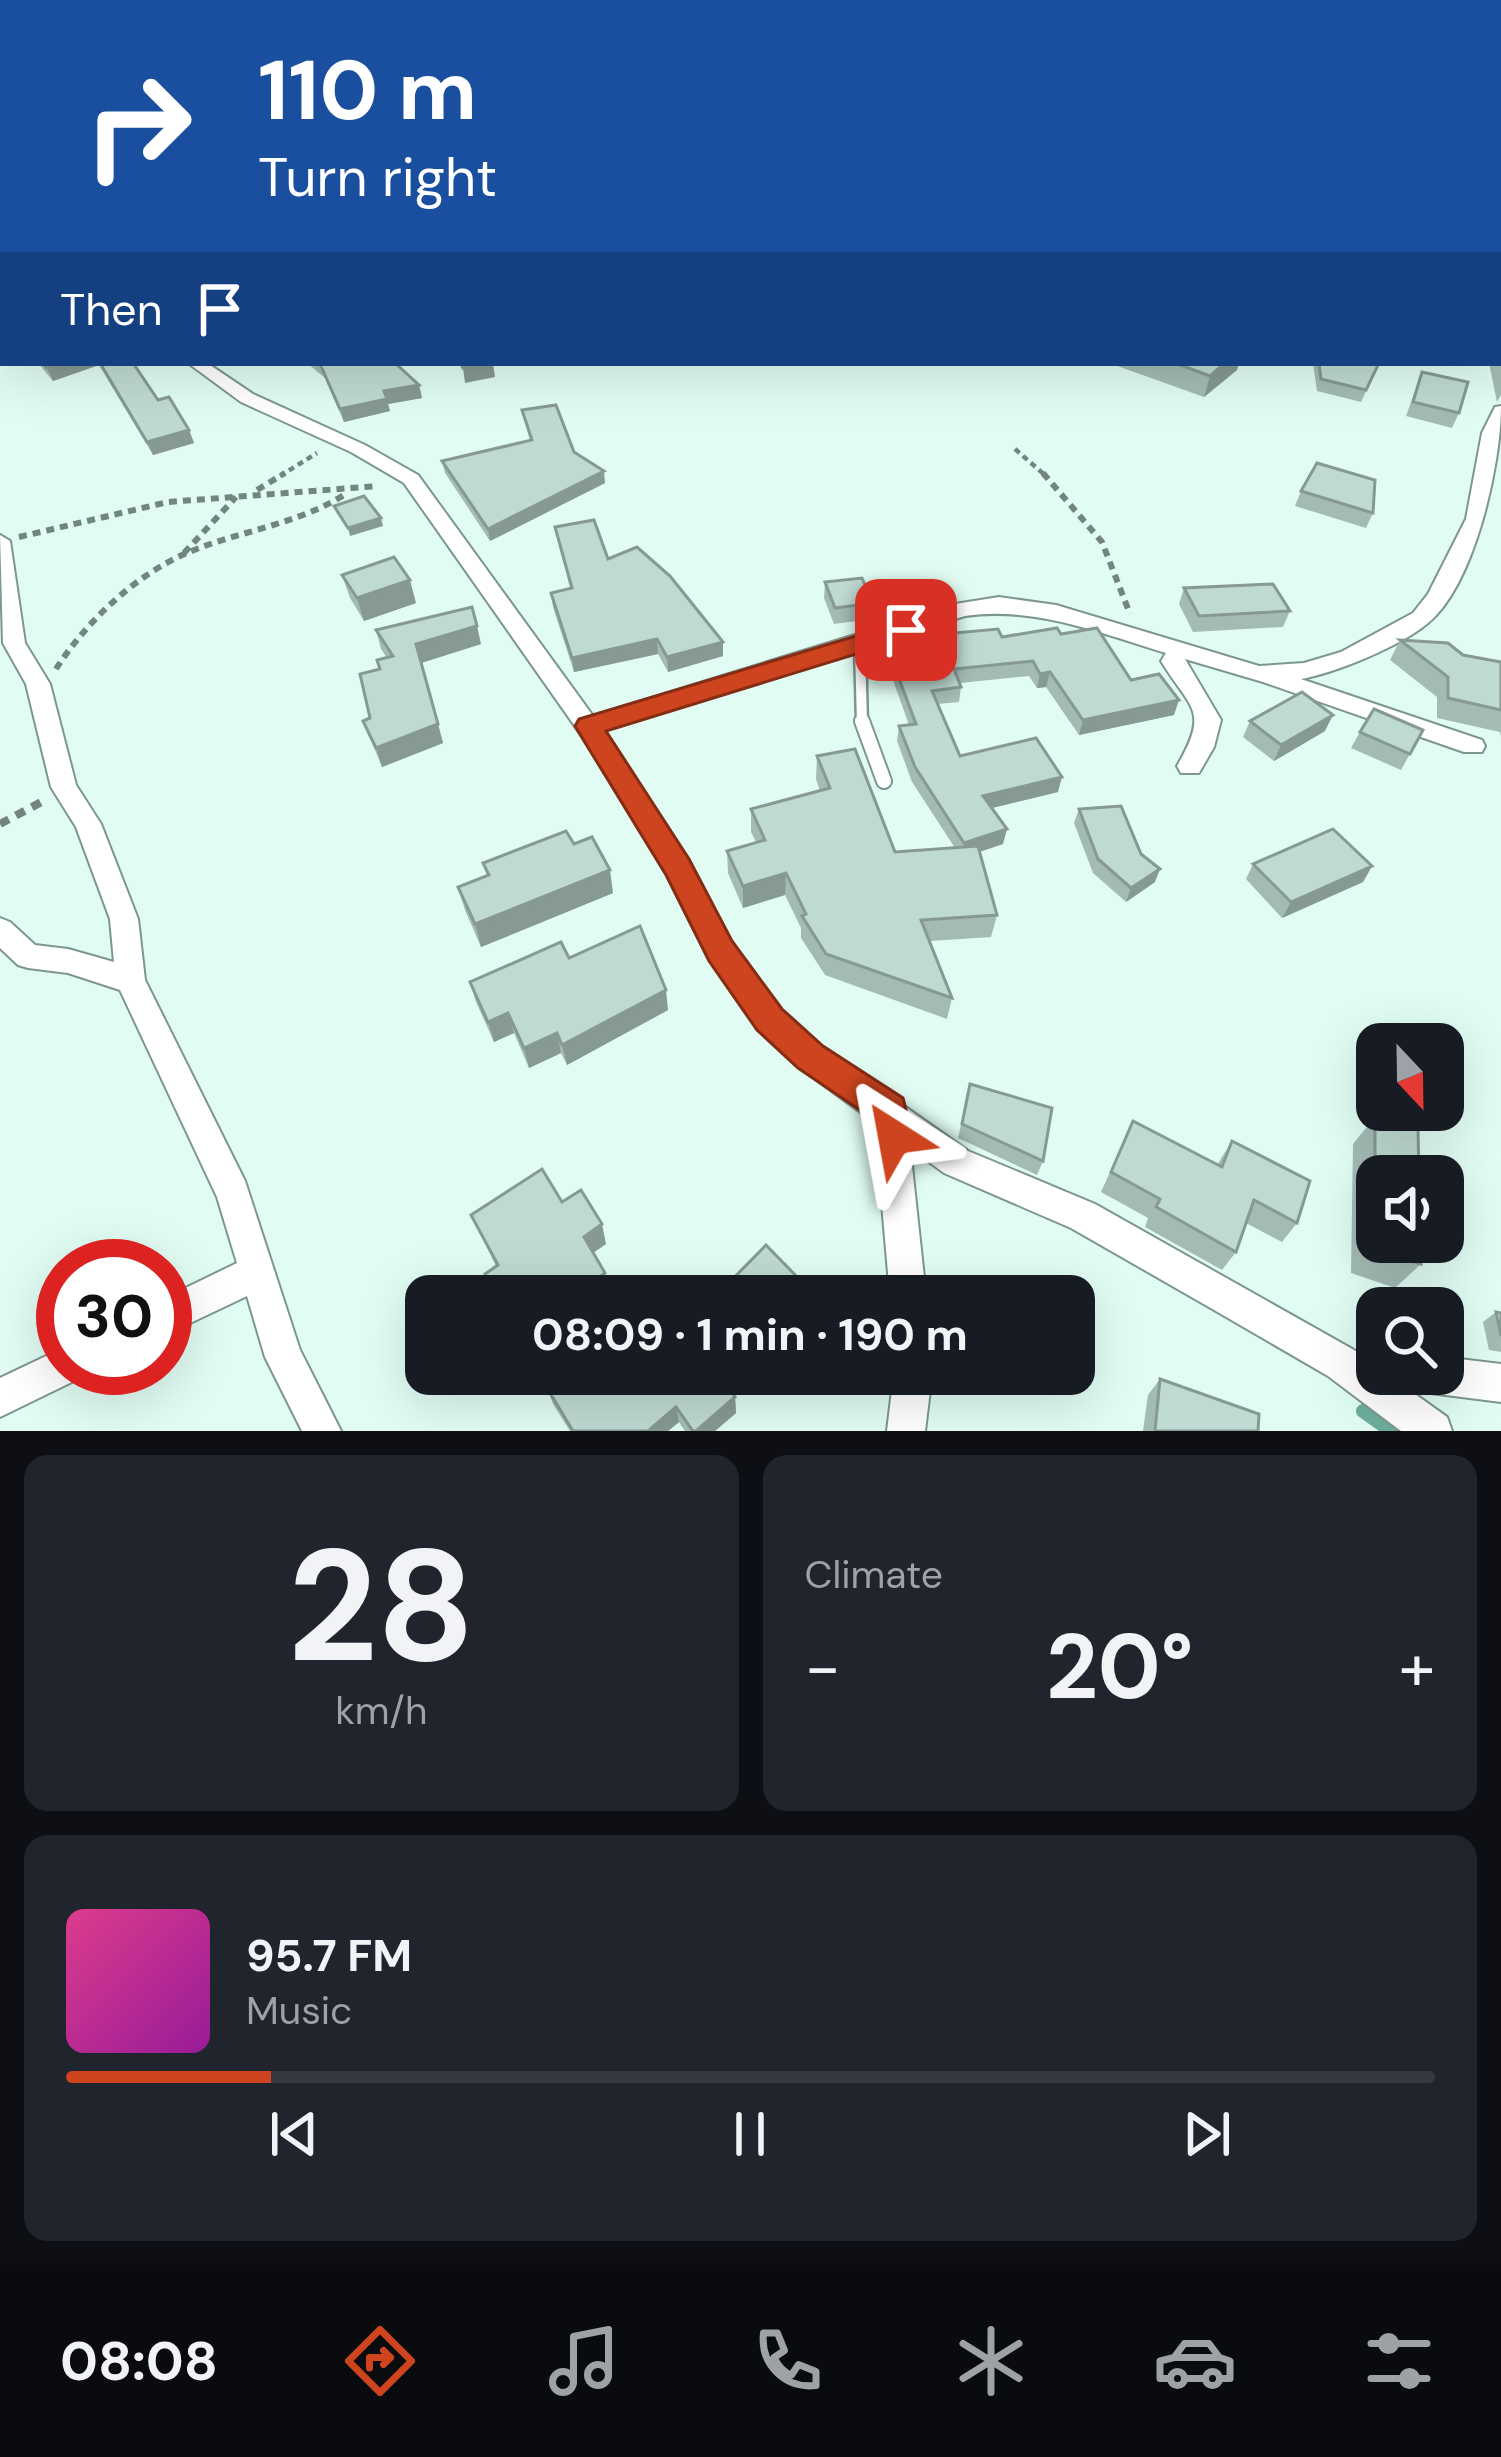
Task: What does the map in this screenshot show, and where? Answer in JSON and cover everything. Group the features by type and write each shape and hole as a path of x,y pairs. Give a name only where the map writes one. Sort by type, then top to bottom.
{"street":[{"path":"200,366 259,405 376,454 411,479 588,726 678,867 721,951 770,1019 810,1057 890,1110 956,1162 1083,1216 1356,1363"},
{"path":"1259,674 1305,671 1348,657 1421,618 1463,551 1490,488 1501,411"},
{"path":"0,542 14,643 38,684 64,787 88,824 124,919 130,980 233,1193 284,1357 322,1431"},
{"path":"588,726 860,646 963,609 999,604 1056,612 1133,632 1178,653 1259,674 1473,746"},
{"path":"1178,653 1172,661 1210,712 1212,723 1190,766"},
{"path":"0,930 28,956 130,980"},
{"path":"890,1110 906,1275"},
{"path":"192,1304 257,1272"},
{"path":"1464,1378 1501,1383"},
{"path":"0,1398 36,1380"},
{"path":"906,1431 910,1395"},
{"path":"1392,1395 1432,1431"}],"lane":[{"path":"860,646 862,725 884,781"}],"path":[{"path":"255,492 334,439"},
{"path":"1016,449 1078,503 1125,590 1133,632"},
{"path":"0,542 86,520 238,494 346,492 411,479"},
{"path":"183,554 322,509 346,492"},
{"path":"38,684 107,607 183,554 238,494"},
{"path":"0,824 64,787"}],"building":[{"path":"102,366 135,366 158,400 169,397 189,430 147,442"},
{"path":"321,366 398,366 419,385 384,391 387,399 340,409"},
{"path":"1183,366 1222,366 1210,376"},
{"path":"1319,366 1378,366 1366,390 1321,379"},
{"path":"1422,372 1468,382 1459,413 1413,402"},
{"path":"556,405 574,452 604,471 488,529 442,461 532,440 522,410"},
{"path":"1317,463 1375,480 1373,513 1301,491"},
{"path":"364,496 381,518 348,528 334,506"},
{"path":"594,520 608,559 637,547 670,576 723,642 667,657 657,639 572,658 551,593 572,588 555,527"},
{"path":"394,557 410,580 357,598 342,575"},
{"path":"862,578 873,603 835,608 825,582"},
{"path":"1273,584 1290,611 1199,616 1184,588"},
{"path":"472,607 477,626 416,644 438,724 376,748 363,721 370,718 360,674 380,669 377,660 393,656 376,630"},
{"path":"941,625 944,634 998,629 1002,637 1057,628 1061,634 1097,628 1131,680 1159,674 1179,700 1083,720 1050,672 1040,674 1033,661 954,669 961,687 932,691 960,756 1036,738 1062,777 983,796 1007,829 964,843 915,767 899,726 916,724 895,668 923,665 911,627"},
{"path":"1400,640 1448,643 1463,655 1501,662 1501,710 1448,698 1448,677"},
{"path":"1302,692 1333,715 1281,745 1250,721"},
{"path":"1374,709 1423,730 1410,754 1360,732"},
{"path":"855,749 895,852 978,846 997,915 921,920 952,998 826,954 802,916 806,914 786,873 743,886 727,851 765,840 751,809 830,788 817,756"},
{"path":"1121,806 1141,854 1160,869 1131,888 1098,859 1079,809"},
{"path":"1333,829 1372,866 1291,902 1253,864"},
{"path":"566,831 574,844 592,837 610,870 475,924 458,887 489,875 483,863"},
{"path":"640,926 666,990 562,1045 557,1033 524,1048 508,1013 488,1022 470,982 561,942 569,958"},
{"path":"970,1084 1052,1108 1043,1161 962,1124"},
{"path":"1133,1121 1222,1167 1232,1141 1310,1181 1297,1223 1254,1200 1236,1252 1156,1207 1160,1199 1111,1172"},
{"path":"1375,1131 1418,1131 1419,1155 1375,1155"},
{"path":"542,1169 562,1202 581,1190 602,1224 584,1237 605,1273 486,1275 498,1265 471,1215"},
{"path":"766,1245 795,1275 737,1275"},
{"path":"1160,1379 1259,1414 1258,1431 1155,1431"},
{"path":"551,1395 735,1397 696,1431 676,1407 648,1431 573,1431"}],"waterway":[{"path":"1363,1411 1391,1431"}],"route":[{"path":"894,1137 890,1110 810,1057 770,1019 721,951 678,867 588,726 906,630"}]}
